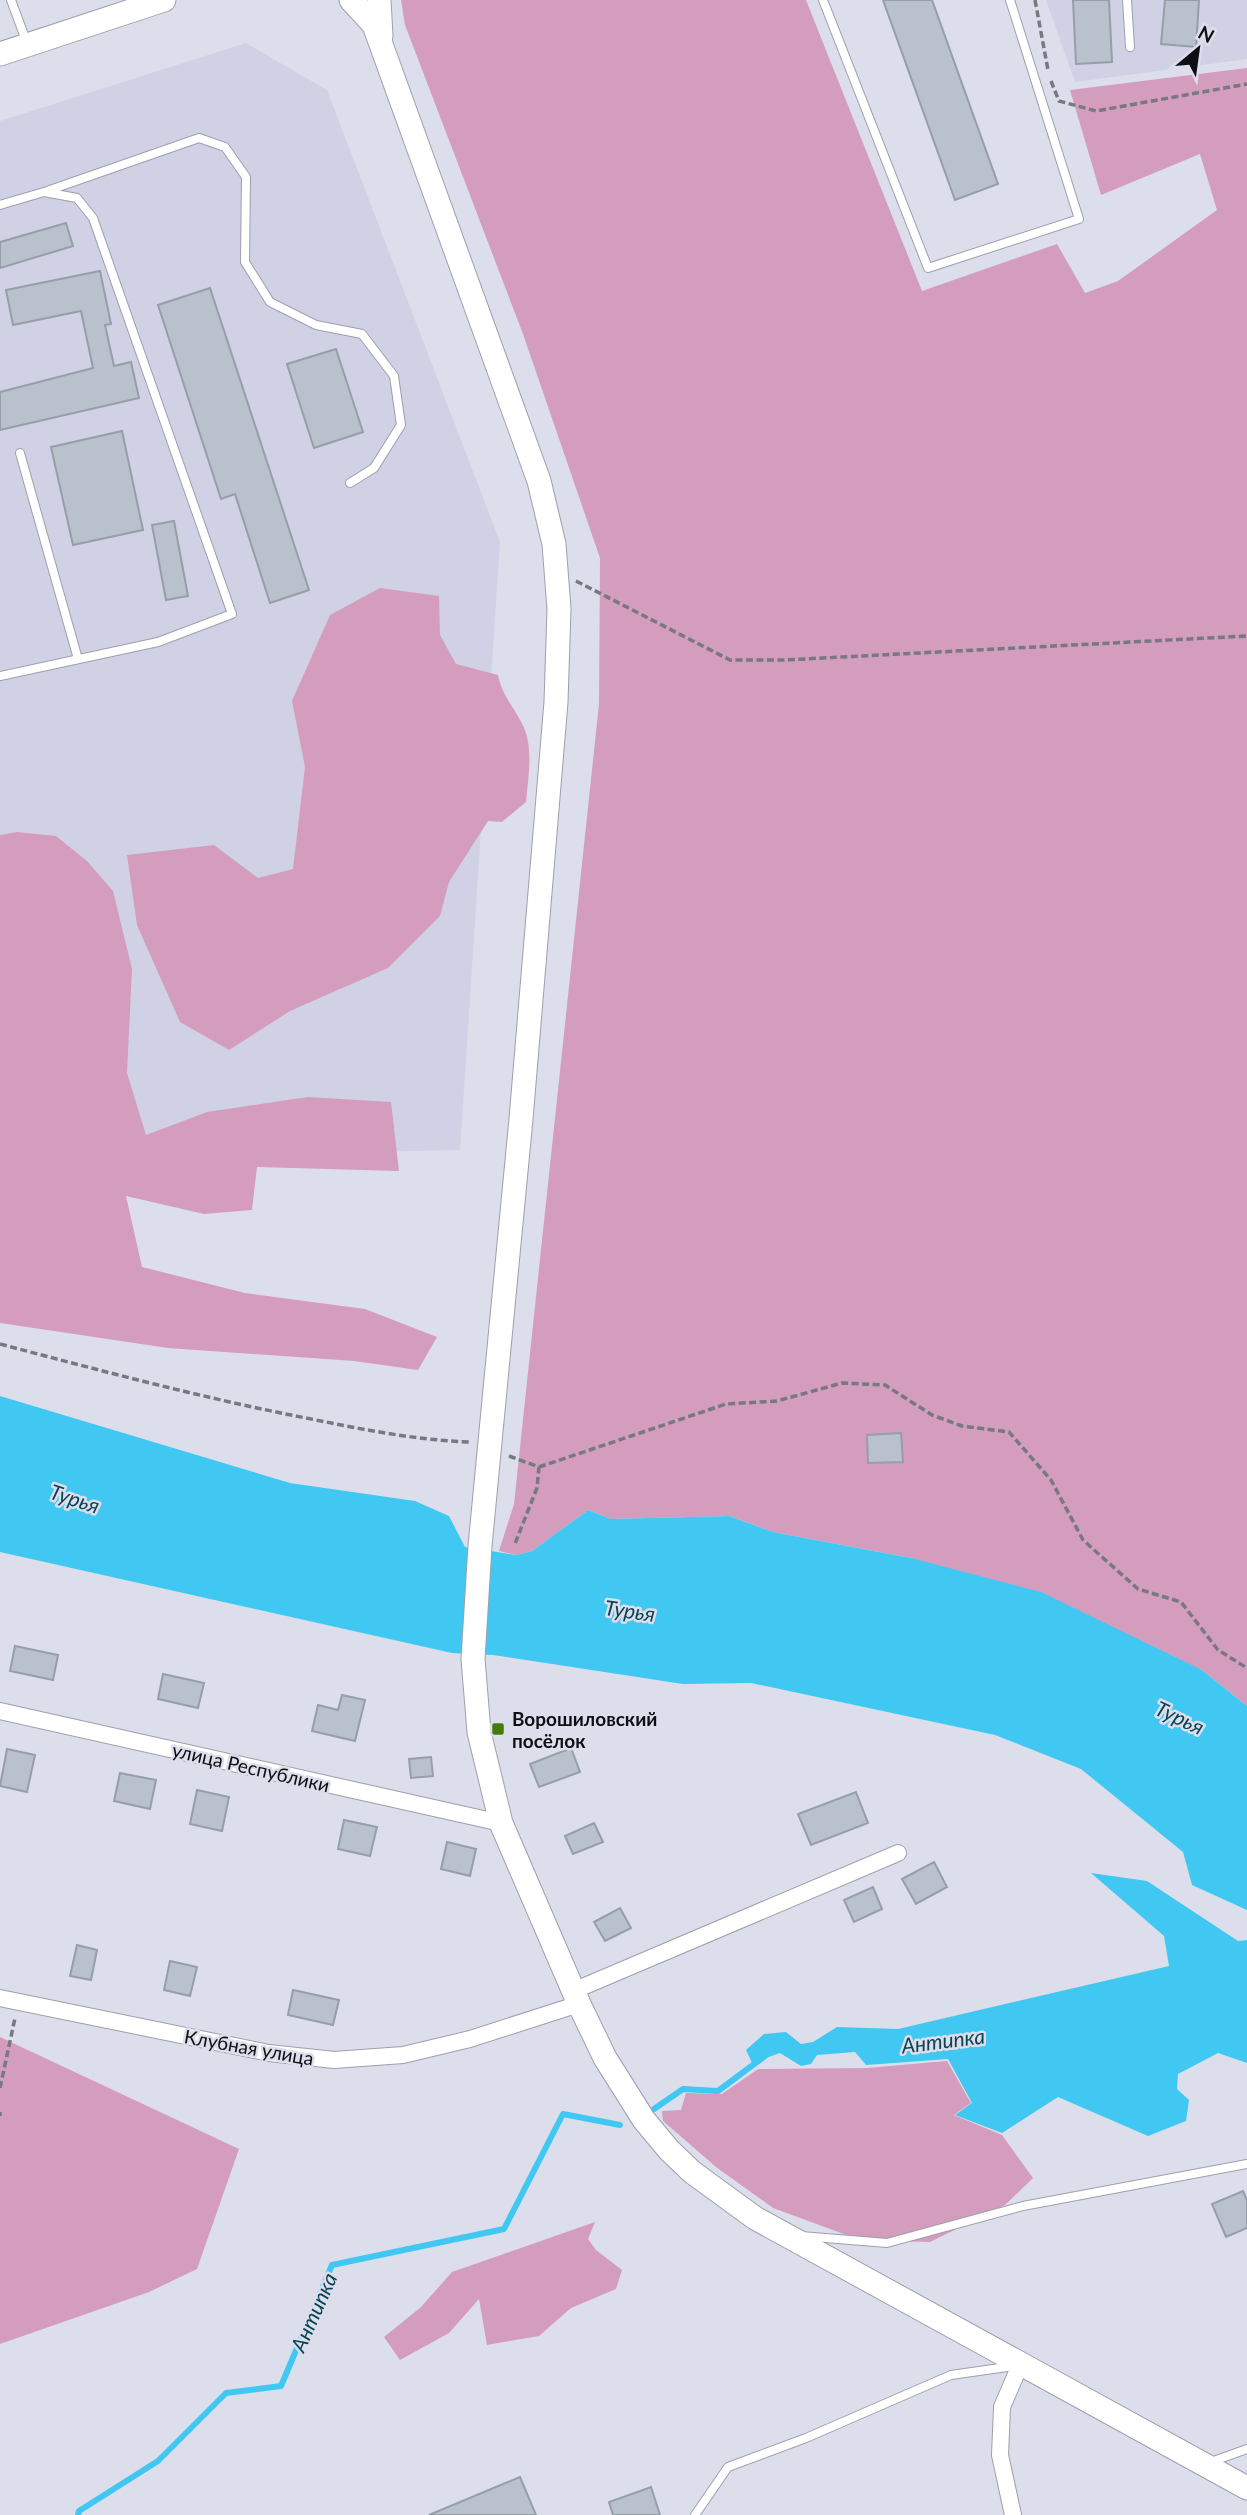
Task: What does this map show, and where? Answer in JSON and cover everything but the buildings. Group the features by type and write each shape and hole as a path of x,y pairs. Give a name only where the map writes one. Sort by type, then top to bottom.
{"main road":[{"path":"0,54 164,0"},
{"path":"351,0 374,25 539,481 554,544 559,609 555,716 521,1119 480,1546 473,1659 479,1731 501,1824 576,1997 612,2068 644,2120 692,2172 786,2235 1210,2470 1247,2487"},
{"path":"379,0 384,53"},
{"path":"1210,2470 1247,2501"}],"street":[{"name":"улица Республики","path":"0,1711 501,1824"},
{"name":"Клубная улица","path":"0,1998 269,2053 334,2060 403,2055 470,2039 576,1997 898,1853"},
{"path":"1013,2515 1000,2455 1002,2407 1020,2365"}],"lane":[{"path":"11,0 27,46"},
{"path":"824,0 929,268 1079,219 1010,0"},
{"path":"1127,0 1130,47"},
{"path":"0,205 199,138 225,147 246,177 246,262 271,303 316,325 362,334 394,376 401,425 374,468 350,483"},
{"path":"0,676 158,642 232,614 93,218 77,198 44,192"},
{"path":"20,453 78,659"},
{"path":"786,2235 829,2236 887,2243 1023,2206 1247,2164"},
{"path":"695,2515 728,2467 806,2438 951,2375 1020,2365"},
{"path":"1210,2470 1247,2449"}],"path":[{"path":"1035,0 1048,73 1059,101 1096,111 1247,84"},
{"path":"556,571 730,660 784,660 1247,636"},
{"path":"0,1344 129,1379 260,1409 432,1441 489,1443 506,1455 539,1466 726,1404 778,1401 842,1383 885,1385 932,1416 962,1426 1009,1432 1051,1480 1083,1540 1138,1590 1181,1602 1218,1650 1247,1668"},
{"path":"514,1546 537,1488 539,1466"},
{"path":"0,2088 18,2002"}],"shaded area":[{"path":"401,0 806,0 922,291 1057,244 1085,293 1118,281 1217,210 1200,154 1101,195 1070,90 1247,68 1247,1706 1202,1670 911,1558 773,1532 729,1516 611,1519 588,1510 532,1551 516,1555 499,1551 514,1504 599,704 600,558 523,334 405,25"},
{"path":"1046,0 1247,0 1247,59 1075,82"},
{"path":"246,43 327,90 500,542 460,1150 0,1159 0,121"},
{"path":"380,588 439,596 440,635 456,664 498,675 503,690 522,723 529,747 526,802 502,822 488,821 449,882 440,916 388,968 290,1011 229,1050 180,1022 137,925 127,855 214,845 258,878 293,869 305,767 292,701 330,615"},
{"path":"17,832 56,836 87,861 113,891 132,969 127,1073 146,1135 207,1112 308,1097 391,1102 399,1171 257,1167 252,1210 204,1214 126,1196 142,1267 245,1293 365,1309 437,1337 418,1370 354,1361 168,1348 0,1323 0,835"},
{"path":"0,2037 239,2149 197,2269 149,2292 0,2344"},
{"path":"947,2061 971,2103 954,2115 1002,2135 1033,2178 1005,2205 930,2242 860,2240 773,2208 716,2167 663,2121 662,2111 681,2110 686,2093 722,2094 758,2069 867,2068"},
{"path":"595,2222 588,2239 596,2250 622,2270 616,2289 571,2308 539,2336 487,2345 479,2299 449,2333 400,2360 384,2337 421,2307 452,2272"}],"water":[{"name":"Турья","path":"0,1396 290,1483 415,1501 449,1516 465,1547 516,1555 532,1551 588,1510 611,1519 729,1516 773,1532 911,1558 1041,1592 1202,1670 1247,1706 1247,1910 1192,1885 1183,1852 1081,1769 995,1735 751,1683 683,1684 493,1655 452,1653 0,1552"},
{"path":"1091,1873 1147,1881 1238,1941 1247,1940 1247,2063 1218,2053 1178,2074 1177,2089 1189,2100 1186,2121 1148,2136 1058,2097 1002,2133 955,2115 972,2103 948,2059 866,2065 855,2052 817,2055 811,2064 801,2066 780,2053 752,2063 746,2050 764,2034 786,2032 801,2044 813,2042 837,2027 898,2029 1169,1966 1164,1936"}],"waterway":[{"name":"Антипка","path":"654,2109 683,2089 718,2091 765,2056"},
{"name":"Антипка","path":"78,2515 79,2511 158,2461 226,2393 281,2386 332,2265 504,2229 563,2114 620,2125"}],"place":[{"name":"Ворошиловский посёлок","path":"498,1729"}]}
